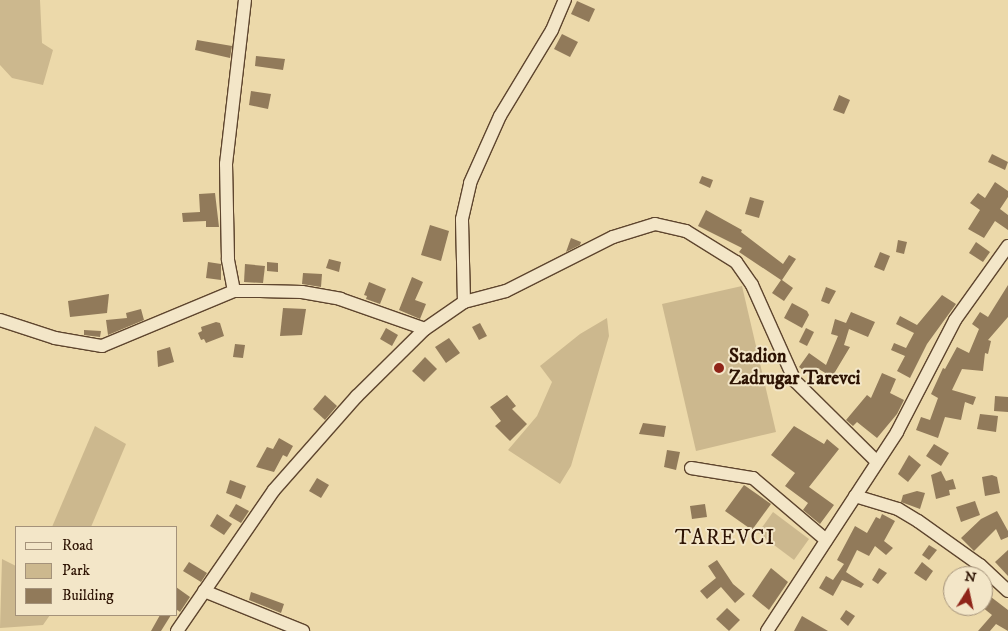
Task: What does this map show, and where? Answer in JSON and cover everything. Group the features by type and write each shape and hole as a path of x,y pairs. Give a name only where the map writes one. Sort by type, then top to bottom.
{"street":[{"path":"234,291 228,259 226,164 245,0"},
{"path":"464,302 462,219 470,183 496,124 552,30 565,0"},
{"path":"178,631 274,490 357,396 425,329 464,302 506,291 637,228 655,224 686,230 736,262 752,285 795,380 878,462"},
{"path":"767,631 897,432 938,347 1002,265 1008,246"},
{"path":"0,320 55,338 102,346 234,291 302,292 340,299 425,329"},
{"path":"402,322 405,349"},
{"path":"692,468 753,478 826,540"},
{"path":"855,496 898,509 918,521 1005,583"},
{"path":"204,591 302,631"}],"green space":[{"path":"0,0 40,0 42,43 53,50 43,85 12,78 0,65"},
{"name":"Stadion Zadrugar Tarevci","path":"742,286 776,432 696,451 662,304"},
{"path":"607,318 609,336 571,466 560,484 508,450 537,416 552,382 540,366 580,334"},
{"path":"95,426 126,444 91,526 52,526"},
{"path":"773,512 809,539 794,560 758,533"},
{"path":"2,559 15,566 15,616 49,616 43,625 0,628"}],"building":[{"path":"577,1 595,9 589,22 571,14"},
{"path":"562,34 578,42 570,57 554,49"},
{"path":"197,40 232,46 230,58 195,50"},
{"path":"256,56 285,59 283,70 255,66"},
{"path":"251,91 271,94 268,109 249,105"},
{"path":"839,95 850,100 844,114 833,110"},
{"path":"992,154 1008,162 1005,170 988,162"},
{"path":"702,176 713,180 710,188 699,183"},
{"path":"995,182 1008,191 1008,197 1000,209 1008,215 1008,230 995,221 984,238 968,229 980,210 970,203 978,193 985,198"},
{"path":"215,193 219,227 206,227 206,221 183,222 182,213 200,212 199,194"},
{"path":"750,197 764,201 759,218 745,214"},
{"path":"706,210 742,230 741,232 783,264 789,255 796,259 782,280 793,288 784,301 772,293 781,280 739,252 742,248 698,226"},
{"path":"430,225 449,231 441,261 421,255"},
{"path":"571,238 581,242 580,245 566,252"},
{"path":"898,240 907,242 904,254 896,252"},
{"path":"976,242 990,252 983,262 969,253"},
{"path":"880,252 890,256 884,271 874,267"},
{"path":"329,259 341,262 339,272 326,268"},
{"path":"208,262 221,264 221,280 206,278"},
{"path":"267,262 278,263 278,272 267,271"},
{"path":"245,264 265,266 263,283 244,282"},
{"path":"303,273 322,274 321,287 302,284"},
{"path":"412,277 423,282 415,300 426,304 420,319 399,310"},
{"path":"369,282 386,289 380,304 366,299 367,296 364,295"},
{"path":"1008,285 1008,317 988,340 991,341 988,354 985,353 983,371 962,369 952,390 976,397 973,405 965,402 961,420 945,417 938,438 916,430 921,417 930,420 938,398 931,394 943,368 945,369 957,347 969,353 979,329 972,324 980,312 988,317"},
{"path":"826,287 836,291 829,304 821,301"},
{"path":"109,294 107,313 70,317 68,301"},
{"path":"942,295 956,304 927,344 910,378 897,371 905,356 891,350 894,343 906,348 914,333 896,324 900,316 917,325"},
{"path":"792,303 807,311 809,315 802,328 784,318"},
{"path":"283,308 306,309 302,335 280,336"},
{"path":"141,309 144,320 108,335 106,320 127,318 126,313"},
{"path":"851,312 875,322 868,337 849,329 844,345 850,347 832,377 817,368 811,376 799,367 809,353 826,365 838,336 831,334 835,319 846,323"},
{"path":"216,322 220,323 224,336 206,343 204,339 201,340 198,333 202,331 201,327"},
{"path":"480,323 487,336 479,340 472,327"},
{"path":"386,328 398,335 392,346 380,339"},
{"path":"806,328 814,332 807,346 799,342"},
{"path":"84,330 101,331 100,337 84,335"},
{"path":"449,338 460,353 446,363 435,347"},
{"path":"235,344 245,345 243,358 233,357"},
{"path":"170,347 174,362 158,367 157,351"},
{"path":"425,357 437,369 424,382 412,371"},
{"path":"882,373 896,379 890,393 904,400 897,414 877,438 857,422 853,426 846,420 867,395 871,398"},
{"path":"325,395 337,406 325,420 313,409"},
{"path":"507,395 516,406 512,409 527,424 510,441 495,426 501,421 490,407"},
{"path":"995,396 1008,397 1008,412 994,411"},
{"path":"980,414 998,416 996,432 977,429"},
{"path":"643,423 666,426 664,437 639,434"},
{"path":"794,426 824,444 827,439 839,449 809,487 834,505 820,524 803,510 808,503 785,486 795,473 771,455"},
{"path":"279,438 293,446 287,457 283,455 274,472 256,467 267,447 273,449"},
{"path":"934,444 949,453 941,466 926,456"},
{"path":"667,450 680,452 676,470 664,467"},
{"path":"909,455 921,465 908,482 898,474"},
{"path":"941,471 946,481 953,479 956,489 949,490 950,495 936,499 931,475"},
{"path":"992,475 997,477 1000,493 985,496 982,477"},
{"path":"317,478 329,485 321,498 309,491"},
{"path":"230,480 246,486 241,499 226,493"},
{"path":"744,485 771,504 752,530 725,511"},
{"path":"917,491 925,493 920,509 901,502 903,495"},
{"path":"975,501 980,515 961,522 956,507"},
{"path":"236,504 249,511 241,523 229,516"},
{"path":"705,504 707,517 692,519 690,506"},
{"path":"997,511 1008,531 1008,537 1001,540 996,529 974,551 961,538 981,519"},
{"path":"217,514 232,524 224,535 210,526"},
{"path":"882,514 895,521 884,541 893,548 886,555 875,546 869,556 857,550 846,572 864,584 861,588 842,580 833,596 819,588 826,576 833,580 844,564 837,560 855,526 867,533 876,517 880,519"},
{"path":"929,545 937,550 929,560 922,555"},
{"path":"1008,550 1008,576 995,562"},
{"path":"717,560 733,584 745,594 735,603 721,587 707,599 700,591 716,578 708,566"},
{"path":"189,562 207,573 201,582 183,571"},
{"path":"922,562 933,571 926,581 914,573"},
{"path":"771,568 788,582 769,610 752,596"},
{"path":"879,568 887,573 878,584 872,580"},
{"path":"178,588 190,597 180,612 178,610"},
{"path":"251,592 284,604 281,613 249,600"},
{"path":"993,599 1008,610 1008,631 996,624 990,631 978,631 993,616"},
{"path":"727,608 740,620 729,631 716,619"},
{"path":"846,610 855,616 848,626 840,619"},
{"path":"159,616 170,616 161,631 151,631"},
{"path":"802,616 828,631 794,631"}],"place":[{"name":"Stadion Zadrugar Tarevci","path":"719,368"}],"district":[{"name":"TAREVCI","path":"725,538"}]}
